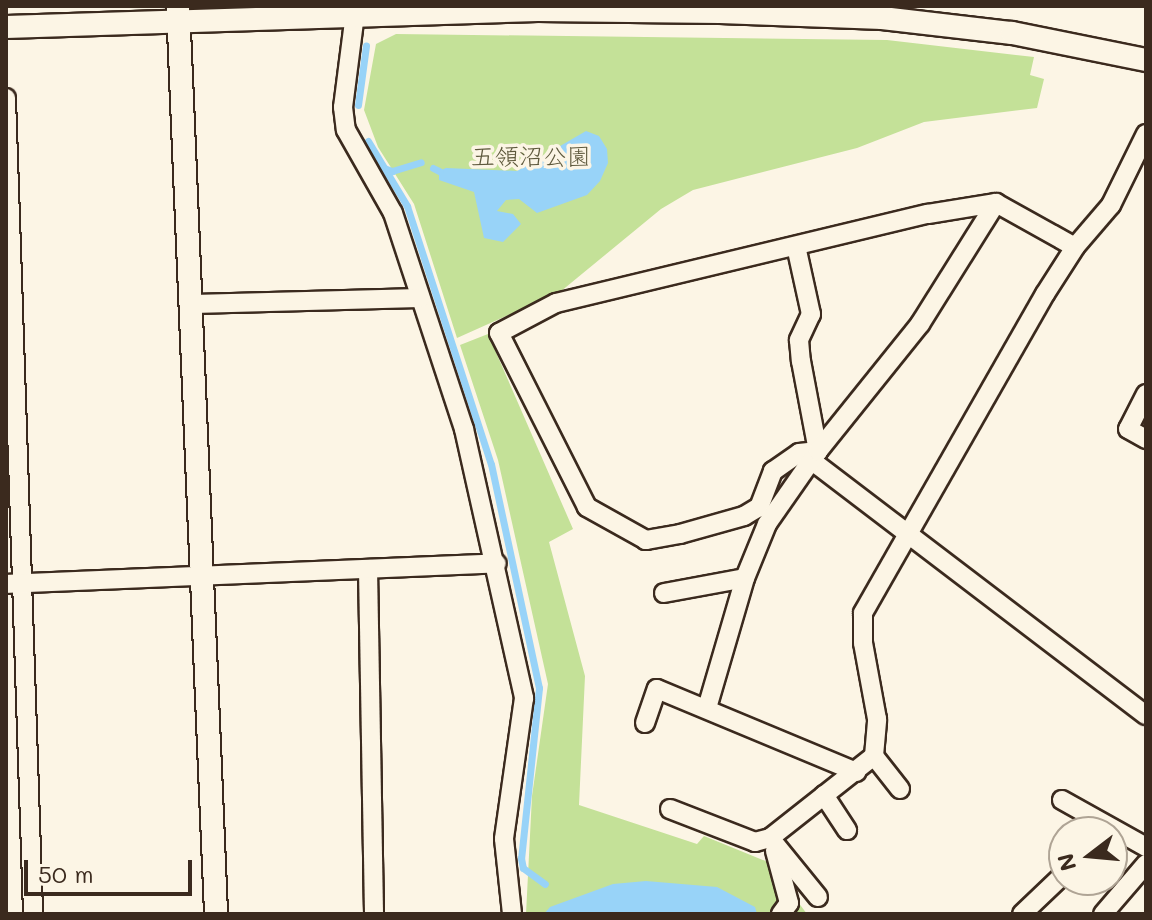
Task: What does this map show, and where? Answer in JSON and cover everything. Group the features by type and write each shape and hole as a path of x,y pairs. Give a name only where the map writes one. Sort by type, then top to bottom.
{"street":[{"path":"354,9 343,107 346,130 393,213 464,429 497,563 524,698 504,839 512,914"},
{"path":"6,27 180,14 354,9 882,18 1012,33 1146,60"},
{"path":"180,14 216,914"},
{"path":"6,98 13,583 33,914"},
{"path":"900,789 874,756 877,719 863,643 863,613 1075,247 1111,205 1146,134"},
{"path":"1075,247 996,203 556,303 499,333 587,507 646,540 744,516 759,507 773,471 799,453 814,456 909,535 1146,715"},
{"path":"707,708 745,578 767,524 814,456 920,324 996,203"},
{"path":"796,246 811,314 799,340 814,456"},
{"path":"193,304 420,298"},
{"path":"1146,394 1128,429 1146,439"},
{"path":"13,583 497,563"},
{"path":"368,569 374,914"},
{"path":"664,593 745,578"},
{"path":"645,723 657,689 856,772"},
{"path":"670,809 755,842 772,842 824,795 874,756"},
{"path":"824,795 847,830"},
{"path":"1062,800 1088,816"},
{"path":"1128,838 1146,847"},
{"path":"772,842 818,897"},
{"path":"772,842 789,903 781,914"},
{"path":"1103,914 1146,864"},
{"path":"1022,914 1048,889"}],"green space":[{"name":"五領沼公園","path":"396,34 887,40 1034,57 1030,75 1044,79 1037,108 924,122 857,148 693,190 661,209 560,292 457,338 414,204 378,147 364,110 376,44"},
{"path":"488,334 573,529 549,542 585,676 579,805 697,844 704,836 768,862 807,914 526,914 532,796 548,684 498,460 460,345"}],"water":[{"path":"586,131 599,136 607,149 608,163 600,181 587,195 537,213 519,199 506,200 497,211 513,214 521,224 503,242 484,238 474,192 439,180 439,171 446,168 517,171"},
{"path":"646,881 717,887 755,907 757,914 544,914 550,907 613,884"}],"waterway":[{"path":"358,105 366,46"},
{"path":"368,141 407,206 491,464 539,688 521,858 523,868 545,884"},
{"path":"384,168 392,171 421,162"},
{"path":"433,168 439,171"}]}
